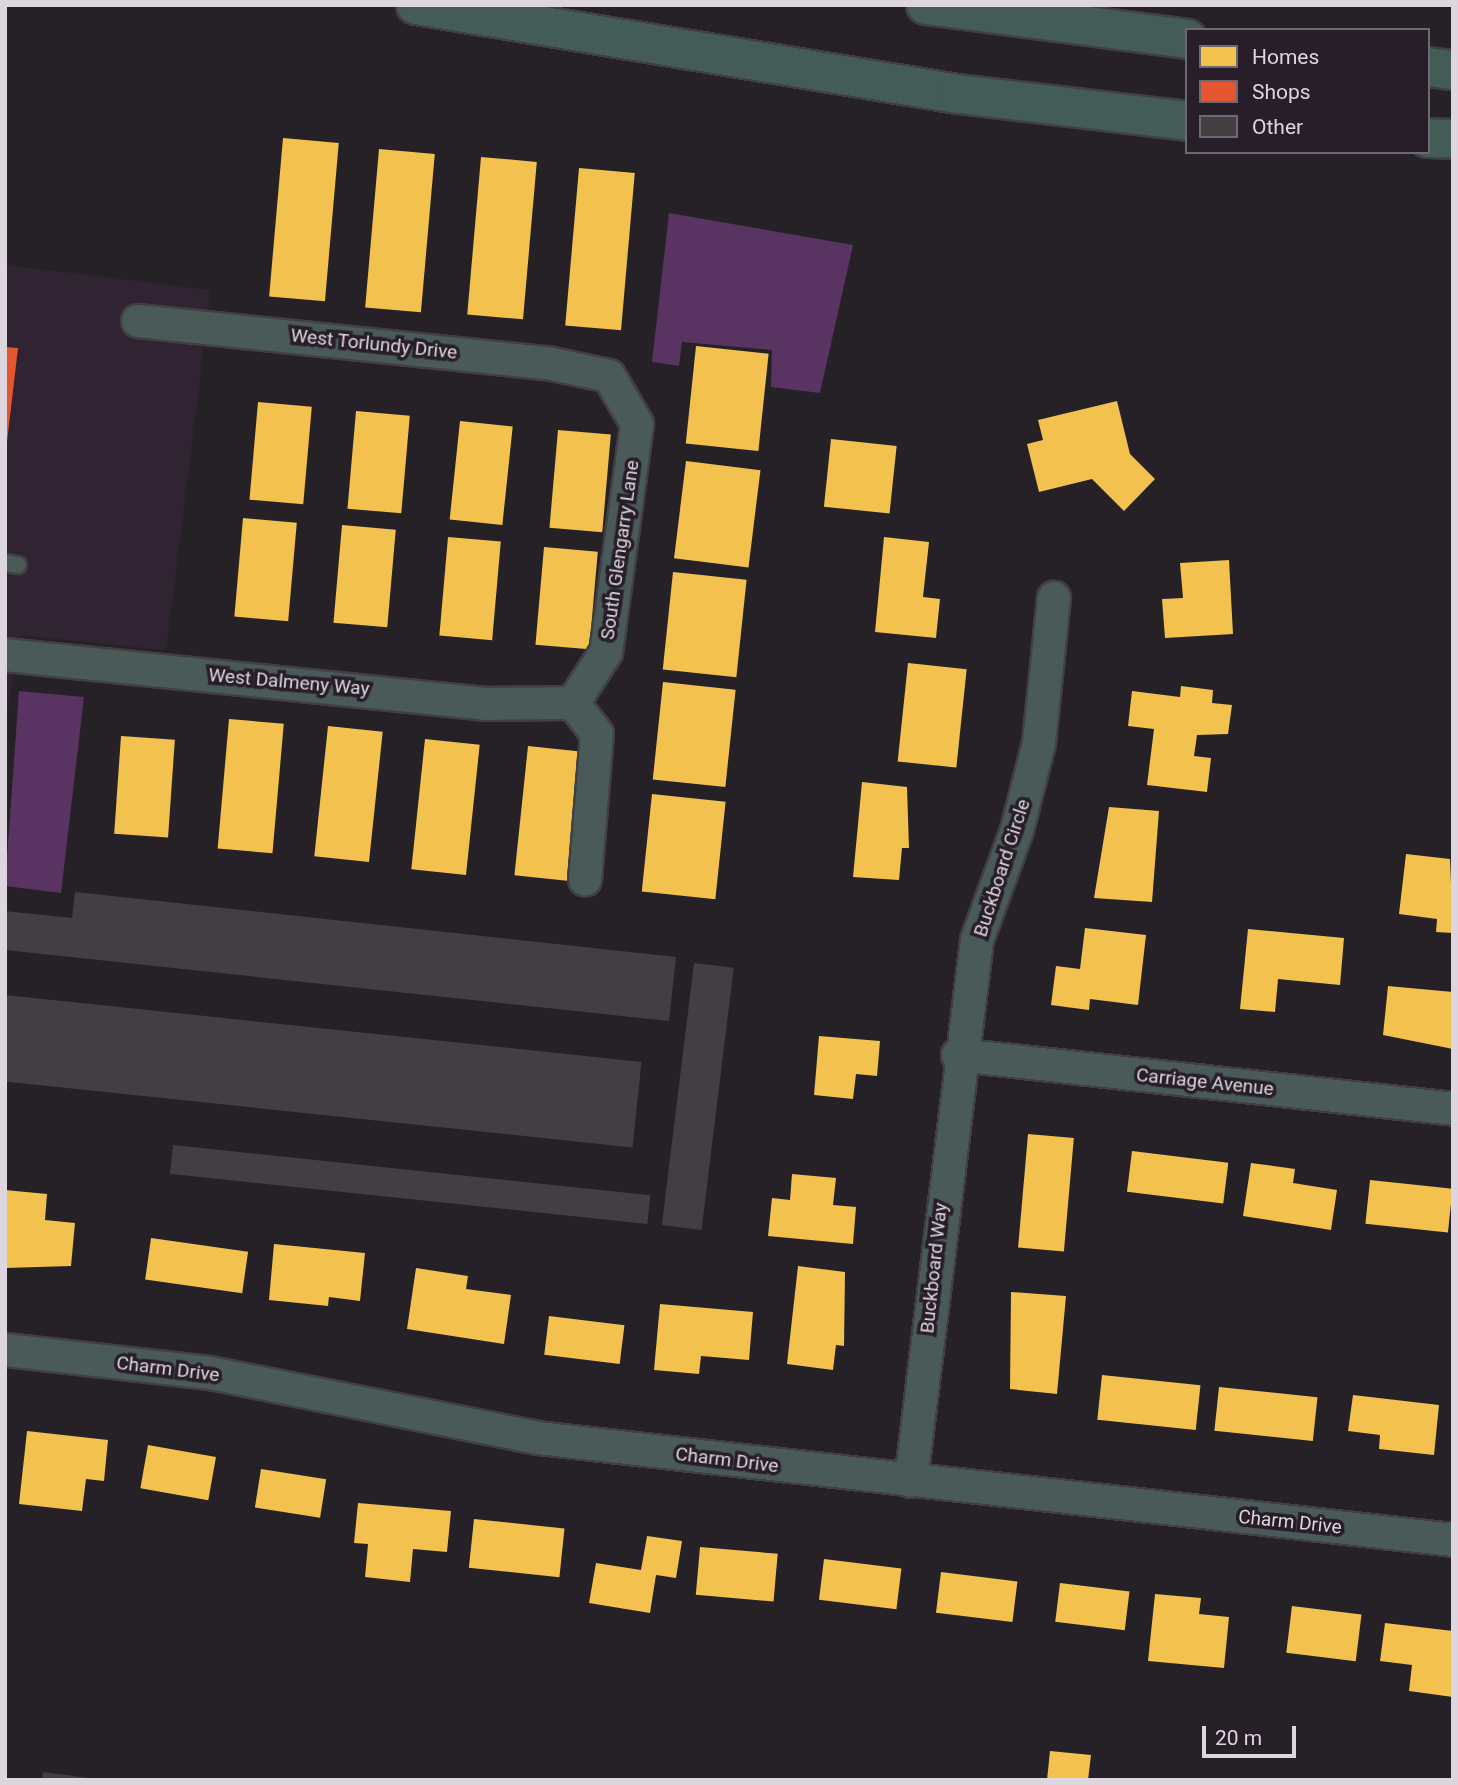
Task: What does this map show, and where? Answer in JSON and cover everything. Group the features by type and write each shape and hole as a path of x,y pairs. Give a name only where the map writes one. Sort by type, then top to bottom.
{"highway":[{"path":"416,5 958,94 1185,121"},
{"path":"926,5 1185,39"},
{"path":"1430,67 1453,70"},
{"path":"1430,138 1453,139"}],"street":[{"name":"West Torlundy Drive","path":"138,321 547,363 609,376"},
{"name":"South Glengarry Lane","path":"573,703 606,652 637,424 609,376"},
{"name":"Buckboard Circle","path":"958,1055 977,940 1017,830 1039,743 1054,598"},
{"name":"West Dalmeny Way","path":"5,655 486,704 573,703"},
{"path":"573,703 597,734 585,880"},
{"name":"Carriage Avenue","path":"958,1055 1453,1109"},
{"name":"Buckboard Way","path":"911,1481 958,1055"},
{"name":"Charm Drive","path":"5,1350 210,1373 538,1438 1453,1540"}],"shaded area":[{"path":"669,213 853,245 820,393 771,387 772,350 682,342 679,366 652,362"},
{"path":"5,265 211,290 166,650 19,635 5,732"},
{"path":"19,691 84,697 61,893 5,886"}],"building: Homes":[{"path":"283,138 339,143 325,301 269,296"},
{"path":"379,149 435,154 421,312 365,307"},
{"path":"481,157 537,162 523,319 467,314"},
{"path":"579,168 635,173 621,330 565,325"},
{"path":"696,346 769,354 758,451 686,443"},
{"path":"1117,401 1130,454 1155,479 1124,511 1092,479 1039,492 1027,444 1043,440 1038,420"},
{"path":"258,402 312,407 303,504 249,500"},
{"path":"356,411 410,416 401,513 347,509"},
{"path":"460,421 513,427 502,525 450,519"},
{"path":"558,430 611,435 602,532 549,528"},
{"path":"831,439 897,446 890,514 824,507"},
{"path":"686,461 760,470 748,567 674,558"},
{"path":"243,518 297,523 288,621 234,617"},
{"path":"342,525 396,530 387,627 333,623"},
{"path":"448,537 501,542 492,640 439,636"},
{"path":"884,537 929,542 923,597 940,599 936,638 875,632"},
{"path":"544,547 598,552 589,649 535,645"},
{"path":"1229,560 1233,634 1165,638 1162,599 1183,598 1180,563"},
{"path":"673,572 747,580 736,677 663,669"},
{"path":"908,663 967,669 956,768 898,761"},
{"path":"663,682 736,690 725,787 653,779"},
{"path":"1181,686 1213,690 1212,703 1232,705 1228,734 1197,735 1194,756 1211,758 1207,792 1147,785 1154,729 1128,726 1132,691 1180,697"},
{"path":"229,719 284,724 272,853 218,849"},
{"path":"328,726 383,732 369,862 314,856"},
{"path":"121,736 175,740 168,838 114,834"},
{"path":"425,739 480,745 466,875 411,869"},
{"path":"528,746 583,752 569,881 514,875"},
{"path":"862,782 907,787 909,848 902,848 899,880 853,877"},
{"path":"652,794 726,802 715,899 642,891"},
{"path":"1109,807 1159,811 1152,902 1094,898"},
{"path":"1406,854 1450,859 1453,933 1436,932 1437,919 1399,914"},
{"path":"1085,928 1146,935 1138,1005 1090,999 1089,1010 1051,1005 1056,966 1080,969"},
{"path":"1248,929 1344,938 1340,985 1278,979 1275,1012 1240,1009"},
{"path":"1388,986 1453,992 1453,1049 1383,1035"},
{"path":"819,1036 880,1041 877,1076 856,1074 853,1099 814,1095"},
{"path":"1028,1134 1074,1138 1064,1252 1018,1248"},
{"path":"1132,1151 1228,1163 1223,1204 1127,1192"},
{"path":"1251,1163 1295,1169 1293,1183 1337,1190 1331,1230 1243,1216"},
{"path":"792,1174 836,1178 833,1205 856,1207 853,1244 768,1236 772,1198 790,1200"},
{"path":"1370,1180 1453,1189 1448,1232 1365,1224"},
{"path":"5,1190 47,1194 45,1220 75,1223 71,1266 5,1268"},
{"path":"151,1238 248,1252 242,1293 145,1280"},
{"path":"274,1244 365,1253 360,1301 329,1297 328,1306 269,1300"},
{"path":"798,1266 845,1272 844,1346 836,1345 833,1370 787,1364"},
{"path":"416,1268 468,1276 466,1289 511,1295 504,1344 407,1329"},
{"path":"1011,1292 1066,1296 1057,1394 1010,1389"},
{"path":"660,1304 753,1312 749,1360 701,1356 699,1374 654,1370"},
{"path":"549,1316 624,1325 620,1364 544,1355"},
{"path":"1102,1375 1200,1385 1196,1430 1097,1420"},
{"path":"1219,1387 1317,1397 1313,1441 1214,1431"},
{"path":"1353,1395 1439,1405 1434,1455 1379,1449 1380,1435 1348,1431"},
{"path":"27,1431 108,1440 104,1481 86,1479 82,1511 19,1504"},
{"path":"148,1445 216,1457 208,1500 140,1488"},
{"path":"261,1469 326,1479 320,1518 255,1508"},
{"path":"358,1503 451,1511 447,1552 413,1549 410,1582 365,1577 368,1544 354,1543"},
{"path":"474,1519 565,1529 559,1577 469,1568"},
{"path":"647,1536 682,1541 676,1578 656,1575 650,1613 589,1603 596,1563 641,1570"},
{"path":"700,1547 778,1554 774,1602 696,1595"},
{"path":"824,1559 901,1569 896,1609 819,1600"},
{"path":"941,1572 1017,1581 1012,1622 936,1613"},
{"path":"1060,1583 1129,1592 1125,1630 1055,1622"},
{"path":"1155,1594 1201,1598 1199,1614 1229,1617 1224,1668 1148,1661"},
{"path":"1292,1606 1361,1615 1356,1661 1286,1653"},
{"path":"1385,1623 1453,1631 1453,1697 1409,1691 1412,1665 1380,1661"},
{"path":"1050,1751 1091,1755 1088,1780 1047,1780"}],"building: Shops":[{"path":"5,347 18,348 7,442 5,442"}],"building: Other":[{"path":"75,892 676,957 669,1021 5,950 5,911 72,918"},
{"path":"694,963 734,968 702,1230 662,1225"},
{"path":"5,995 641,1062 633,1147 5,1081"},
{"path":"173,1145 650,1195 647,1224 170,1174"},
{"path":"43,1772 89,1778 89,1780 42,1780"}]}
